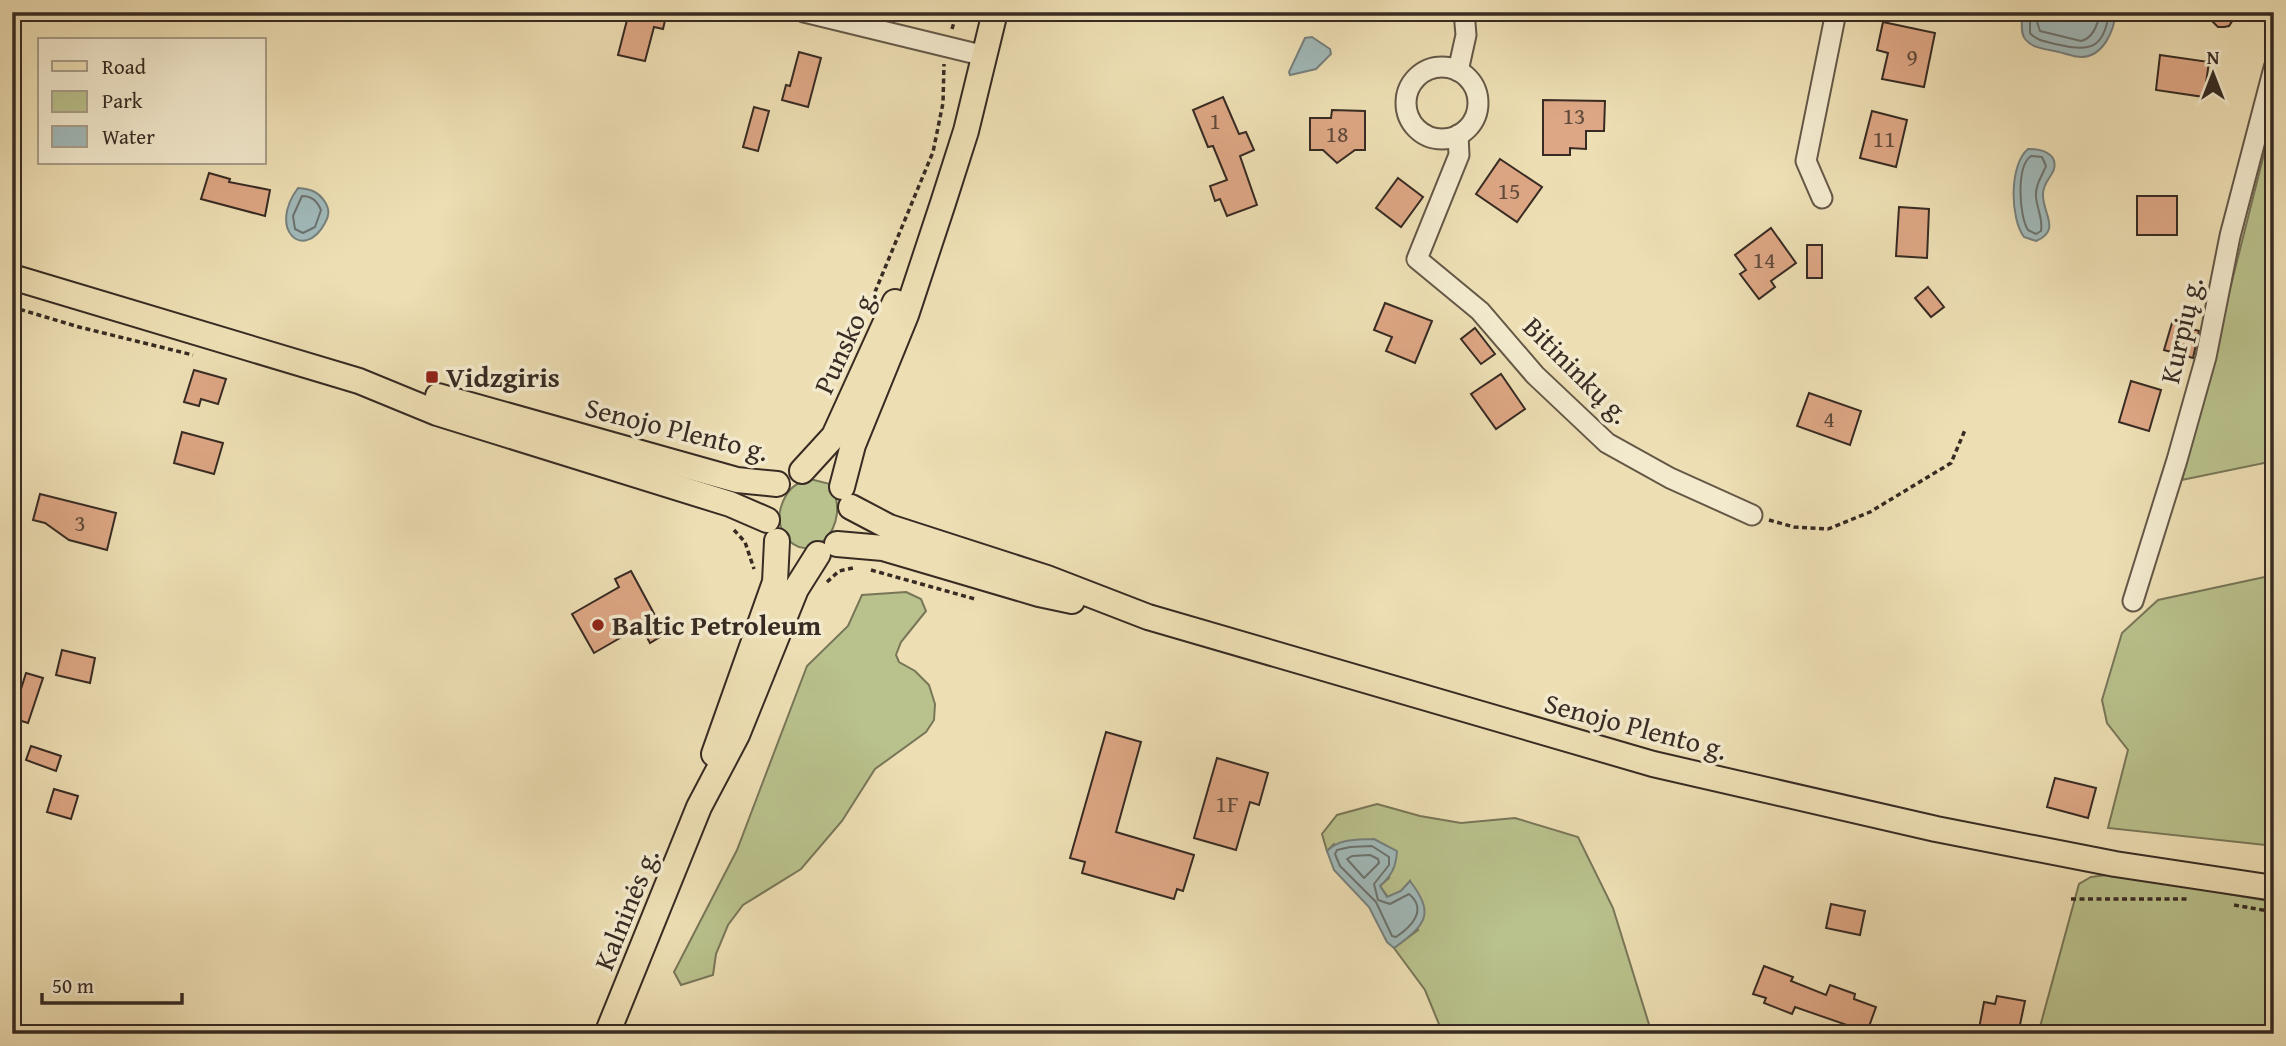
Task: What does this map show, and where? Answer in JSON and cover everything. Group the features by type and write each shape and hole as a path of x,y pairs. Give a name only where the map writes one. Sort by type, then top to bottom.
{"main road":[{"name":"Punsko g.","path":"847,497 853,445 906,315 966,131 995,12"},
{"name":"Punsko g.","path":"802,471 834,436 891,309 933,230"},
{"name":"Senojo Plento g.","path":"12,277 359,381 437,413 727,512 772,530"},
{"name":"Senojo Plento g.","path":"359,381 427,393 737,480 777,484"},
{"path":"802,471 817,471 831,476 847,497 850,520 846,533 828,549 803,554 789,550 772,530 767,507 777,484 788,475 802,471"},
{"name":"Senojo Plento g.","path":"847,497 889,527 1047,578 1148,617"},
{"name":"Kalninės g.","path":"772,530 785,585"},
{"name":"Senojo Plento g.","path":"828,549 883,548 1039,594 1148,617 1653,764 1936,829 2115,863 2274,888"},
{"name":"Kalninės g.","path":"607,1034 699,807 721,729 785,585 828,549"}],"street":[{"path":"804,12 985,56"},
{"path":"1458,71 1466,35 1464,12"},
{"path":"1822,198 1806,161 1836,12"},
{"path":"1447,68 1458,71 1467,78 1477,98 1474,120 1458,135 1436,139 1416,128 1410,120 1406,97 1416,78 1426,71 1447,68"},
{"name":"Kurpių g.","path":"2133,601 2206,358 2230,236 2274,68"},
{"name":"Bitininkų g.","path":"1458,135 1459,155 1417,259 1480,311 1535,374 1607,443 1670,478 1752,515"}],"path":[{"path":"874,293 933,152 943,103 943,69 957,12"},
{"path":"1752,515 1794,527 1828,529 1870,512 1951,463 1965,430"},
{"path":"727,512 745,542 751,566 762,578 814,594 839,571 858,567"},
{"path":"870,570 978,599"},
{"path":"2071,899 2194,899"},
{"path":"2229,905 2274,912"}],"green space":[{"path":"2274,114 2274,461 2182,480"},
{"path":"810,479 830,484 836,500 837,515 833,528 825,539 816,546 805,548 794,544 784,534 780,514 788,492 795,485"},
{"path":"2274,575 2274,846 2108,828 2128,750 2107,723 2102,700 2122,633 2158,600"},
{"path":"906,592 921,599 926,611 901,642 896,655 899,662 915,671 929,685 935,704 934,720 926,732 875,769 842,821 801,869 743,905 728,925 716,954 713,975 681,985 674,972 737,850 807,666 848,626 862,595"},
{"path":"1377,804 1420,816 1461,823 1515,818 1578,837 1613,908 1652,1034 1443,1034 1425,990 1394,948 1418,930 1410,881 1401,891 1388,897 1380,886 1389,878 1334,844 1327,851 1322,834 1337,815"},
{"path":"2114,874 2274,902 2274,1034 2038,1034 2079,884 2091,877"}],"water":[{"path":"2023,12 2116,12 2110,34 2102,47 2090,56 2082,57 2039,48 2028,42 2022,33"},
{"path":"1312,37 1330,49 1331,54 1316,69 1290,75 1305,38"},
{"path":"2028,149 2047,153 2054,163 2043,194 2049,220 2048,232 2036,241 2024,237 2014,205 2017,167"},
{"path":"298,188 317,193 328,210 325,223 317,234 308,240 299,240 292,236 287,228 289,203"},
{"path":"1374,839 1397,851 1393,870 1380,886 1387,897 1401,891 1410,881 1425,911 1420,926 1394,948 1387,942 1369,907 1334,870 1327,851 1343,842"}],"building":[{"path":"619,12 667,12 663,29 654,27 645,61 618,55 627,20 618,18"},
{"path":"2203,12 2238,12 2229,26 2218,27"},
{"path":"1883,22 1935,33 1924,87 1882,79 1888,53 1877,50"},
{"path":"799,52 821,58 808,107 782,100 786,85 790,86"},
{"path":"2160,55 2209,62 2204,97 2156,90"},
{"path":"1223,97 1239,134 1246,132 1254,150 1240,156 1257,205 1227,216 1220,199 1215,201 1210,186 1227,180 1213,146 1208,147 1193,110"},
{"path":"1543,100 1605,101 1604,131 1586,131 1586,149 1570,148 1570,155 1543,155"},
{"path":"754,107 769,111 758,151 743,147"},
{"path":"1332,110 1365,111 1365,150 1355,150 1337,163 1323,150 1310,150 1310,118 1331,118"},
{"path":"1872,111 1907,120 1896,167 1860,158"},
{"path":"1500,159 1542,187 1517,222 1476,194"},
{"path":"209,173 230,179 229,182 270,190 265,216 201,199"},
{"path":"1398,178 1423,197 1401,227 1376,208"},
{"path":"2137,196 2177,196 2177,235 2137,235"},
{"path":"1899,207 1929,209 1927,258 1896,256"},
{"path":"1771,228 1796,263 1771,281 1775,287 1759,299 1740,274 1746,270 1735,255"},
{"path":"1807,245 1822,245 1822,278 1807,278"},
{"path":"1928,287 1944,307 1931,317 1915,298"},
{"path":"1385,303 1432,321 1415,363 1386,351 1392,337 1374,330"},
{"path":"2172,323 2199,331 2193,358 2164,350"},
{"path":"1475,328 1495,354 1481,364 1461,339"},
{"path":"194,370 226,379 218,404 201,399 199,406 184,402"},
{"path":"1501,374 1525,409 1496,429 1471,394"},
{"path":"2131,381 2161,390 2149,431 2119,422"},
{"path":"1809,393 1861,411 1850,445 1797,426"},
{"path":"182,432 223,443 214,474 174,463"},
{"path":"40,494 116,513 107,550 69,540 45,523 33,520"},
{"path":"631,571 665,634 650,643 641,626 594,653 572,614 619,587 615,579"},
{"path":"62,650 95,658 90,683 56,675"},
{"path":"26,673 43,678 28,723 12,718"},
{"path":"1106,732 1141,742 1116,832 1194,855 1183,891 1177,889 1174,899 1082,873 1085,862 1070,858"},
{"path":"31,746 61,756 56,771 26,760"},
{"path":"1217,758 1268,773 1259,805 1250,802 1236,850 1194,838"},
{"path":"2055,778 2096,788 2088,818 2047,807"},
{"path":"54,789 78,796 71,819 47,812"},
{"path":"1831,904 1865,911 1860,935 1826,928"},
{"path":"1764,966 1793,977 1791,981 1826,995 1830,985 1855,994 1854,999 1876,1007 1867,1032 1795,1007 1792,1014 1764,1003 1766,998 1753,994"},
{"path":"1997,996 2025,1001 2018,1034 1978,1034 1984,1002 1995,1004"}],"place":[{"name":"Vidzgiris","path":"432,377"},
{"name":"Baltic Petroleum","path":"598,625"}]}
